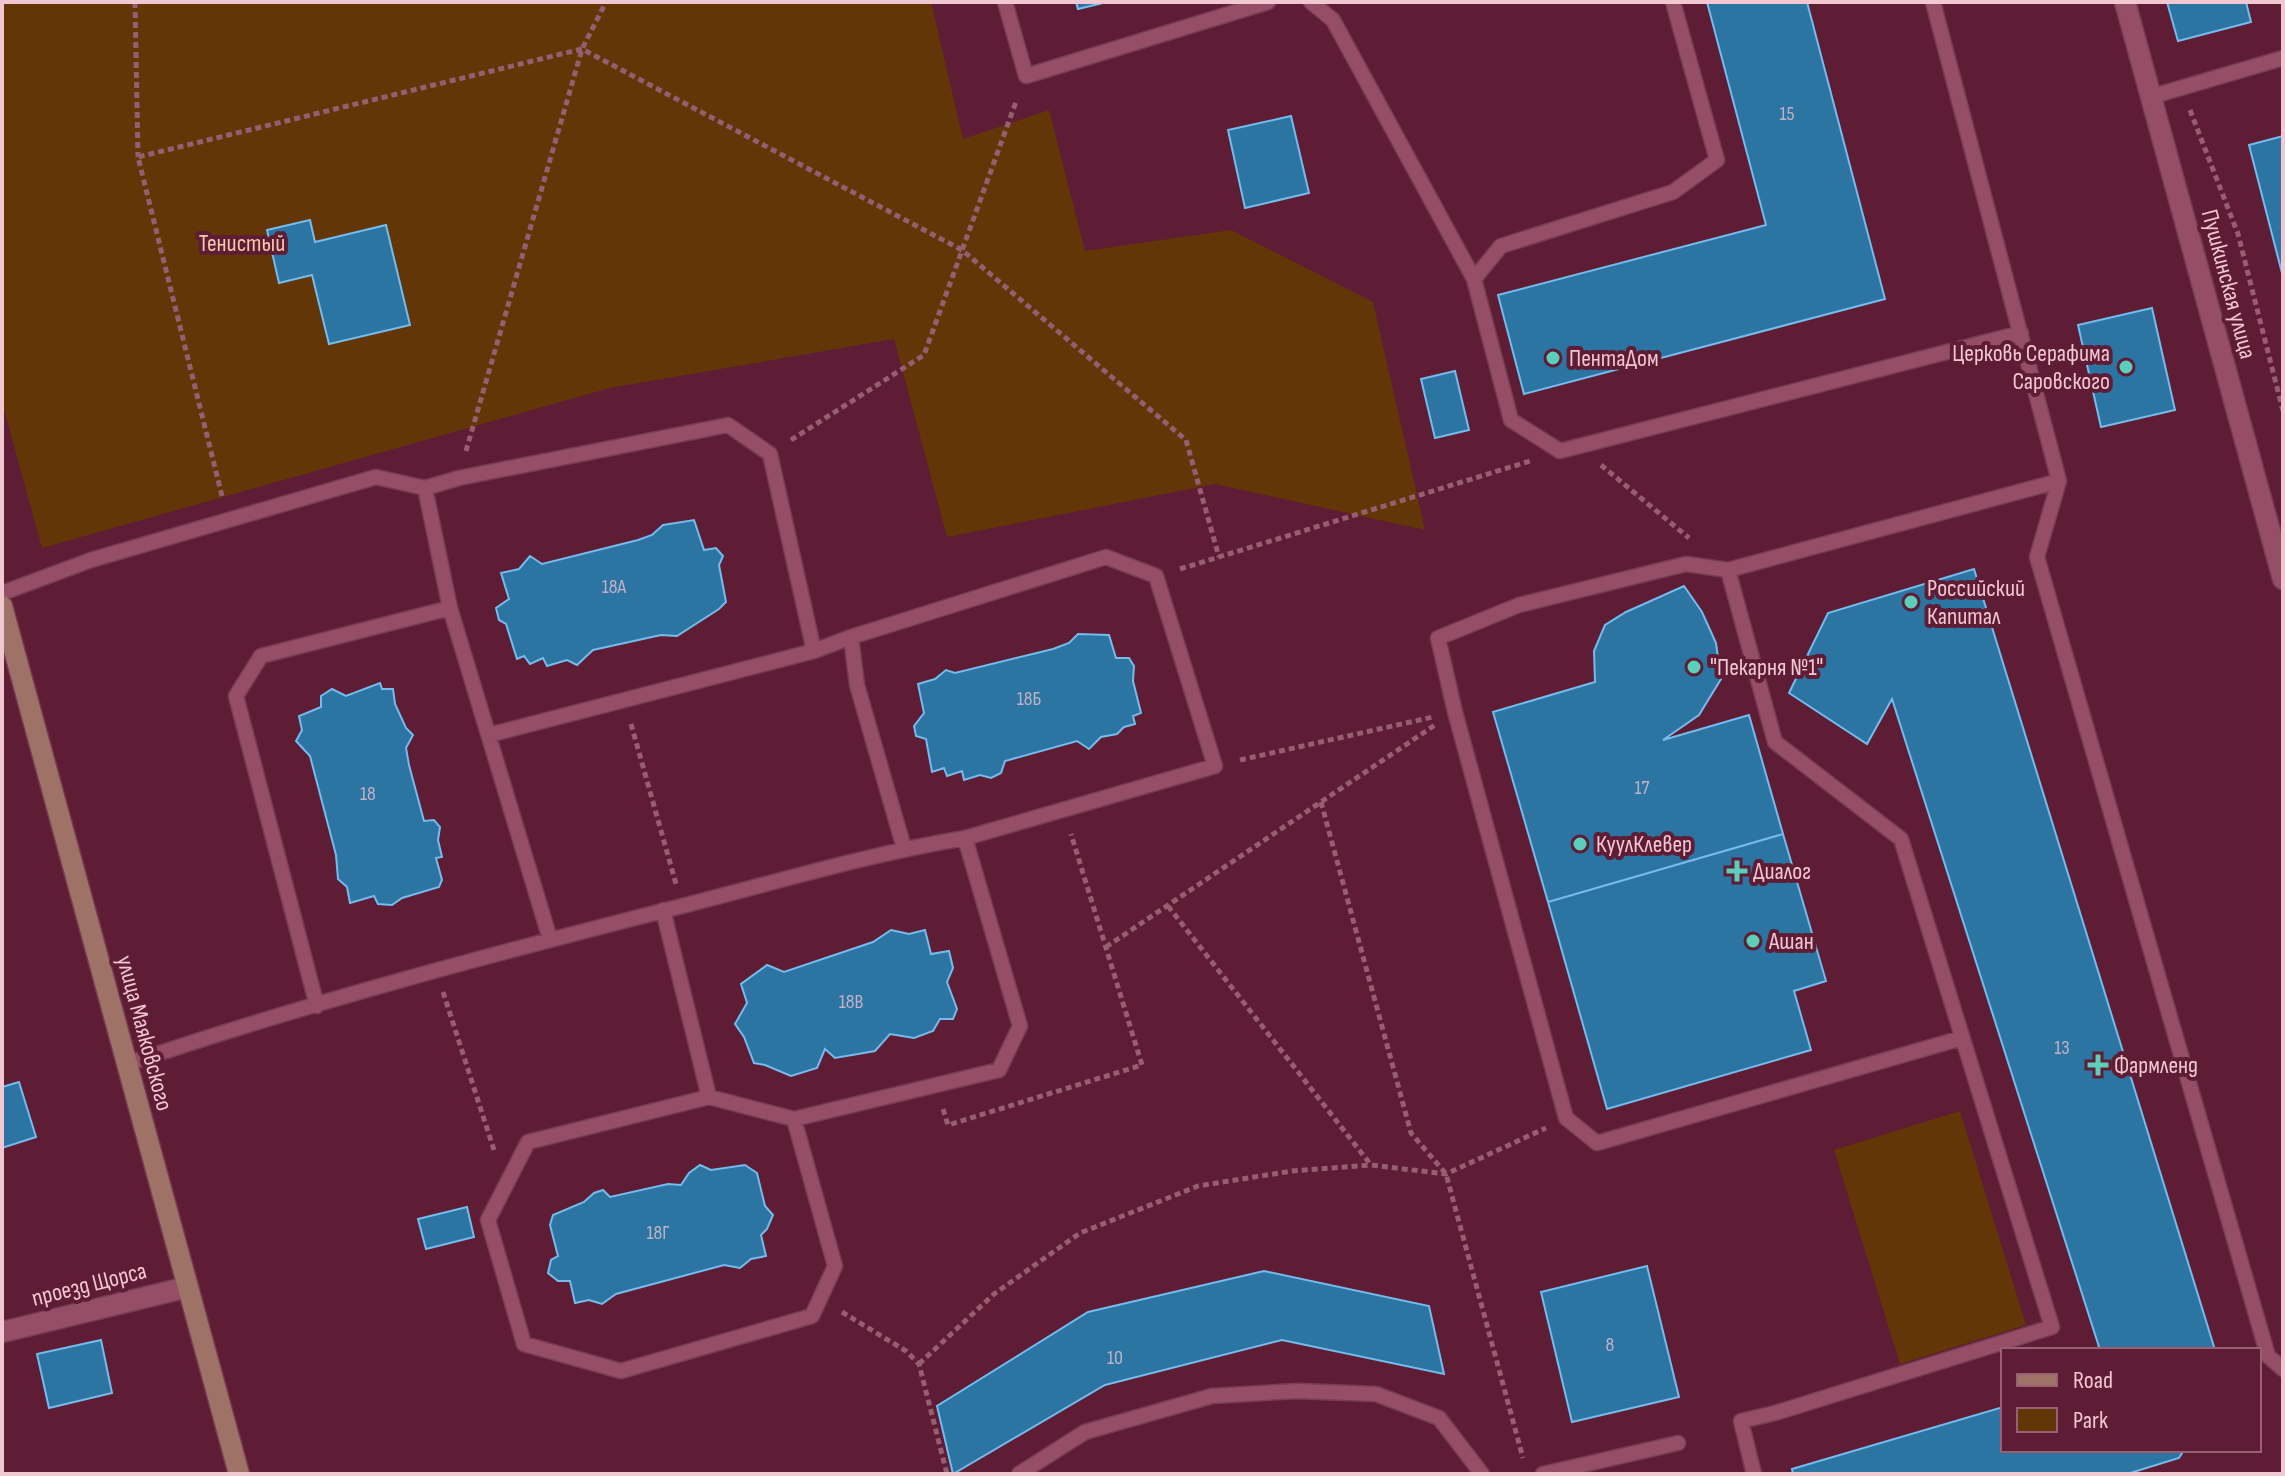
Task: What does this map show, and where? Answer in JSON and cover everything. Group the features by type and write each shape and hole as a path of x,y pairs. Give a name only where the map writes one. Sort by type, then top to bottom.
{"street":[{"name":"Пушкинская улица","path":"2125,2 2283,579"},
{"name":"улица Маяковского","path":"2,606 239,1474"},
{"name":"проезд Щорса","path":"2,1332 188,1287"}],"lane":[{"path":"1005,2 1026,76 1268,2"},
{"path":"1311,2 1333,20 1474,279 1511,420 1560,451 2021,333"},
{"path":"1474,279 1501,246 1673,192 1717,160 1673,2"},
{"path":"1933,2 2059,481 2037,557 2268,1356 2283,1369"},
{"path":"2150,97 2283,58"},
{"path":"2,593 91,560 376,477 425,488 459,478 728,425 770,454 814,651"},
{"path":"1962,1038 1597,1143 1566,1118 1455,712 1438,638 1519,605 1686,564 1728,570 2059,481"},
{"path":"425,488 450,608 550,939"},
{"path":"127,1064 199,1040 550,939 904,848 965,838 1215,766 1156,576 1106,557 814,651 489,735"},
{"path":"1728,570 1775,742 1901,839 2052,1327 1741,1421 1754,1474"},
{"path":"317,1006 236,696 261,656 450,608"},
{"path":"851,637 857,685 904,848"},
{"path":"794,1119 835,1266 812,1316 621,1371 524,1344 488,1220 528,1142 709,1097 794,1119 999,1070 1020,1026 965,838"},
{"path":"663,910 709,1097"},
{"path":"1019,1474 1085,1432 1212,1396 1297,1391 1376,1394 1439,1418 1482,1474"},
{"path":"1543,1474 1678,1443"}],"path":[{"path":"135,2 138,157 228,520"},
{"path":"459,478 582,49 606,2"},
{"path":"138,157 582,49 962,250 1186,440 1219,557"},
{"path":"770,454 924,355 1026,76"},
{"path":"2181,88 2238,234 2283,411"},
{"path":"1579,447 1728,570"},
{"path":"1156,576 1560,451"},
{"path":"625,700 682,906"},
{"path":"1215,766 1455,712"},
{"path":"1106,947 1455,712"},
{"path":"1321,802 1411,1133 1446,1174 1523,1459"},
{"path":"935,1085 948,1125 1142,1065 1064,810"},
{"path":"1168,906 1371,1165"},
{"path":"436,972 505,1186"},
{"path":"919,1364 994,1294 1080,1233 1198,1186 1292,1171 1371,1165 1446,1174 1566,1118"},
{"path":"820,1298 906,1351 919,1364 947,1474"}],"green space":[{"name":"Тенистый","path":"2,2 931,2 963,139 1049,110 1085,251 1231,230 1373,302 1425,530 1215,484 947,537 894,339 610,388 42,548 2,402"},
{"path":"1960,1111 2026,1325 1900,1364 1834,1150"}],"building":[{"path":"1076,2 1107,2 1078,9"},
{"path":"1707,2 1807,2 1885,299 1524,394 1498,295 1766,225"},
{"path":"2167,2 2246,2 2251,22 2178,41"},
{"path":"1291,116 1309,193 1245,208 1228,130"},
{"path":"2283,136 2283,277 2249,145"},
{"path":"310,220 315,242 386,225 410,325 329,344 312,275 279,283 267,230"},
{"name":"Церковь Серафима Саровского","path":"2152,308 2175,410 2101,427 2078,325"},
{"path":"1455,371 1469,430 1435,438 1421,379"},
{"path":"694,520 704,550 716,548 723,556 719,565 726,602 719,609 677,636 661,635 593,650 577,665 567,660 547,666 543,658 530,664 524,656 517,659 506,624 499,620 496,608 509,599 501,573 519,569 530,556 542,564 638,540 652,535 663,525"},
{"path":"1974,569 2214,1348 2099,1348 1892,699 1867,744 1789,693 1828,613"},
{"path":"1684,586 1702,612 1716,643 1721,679 1699,715 1663,740 1749,715 1783,834 1548,902 1493,712 1595,682 1594,651 1605,625"},
{"path":"1078,634 1109,635 1116,658 1129,658 1134,666 1133,681 1141,713 1133,716 1135,724 1124,727 1117,734 1101,737 1089,749 1077,741 1005,761 1001,773 991,778 980,775 964,780 962,771 947,776 944,768 932,772 926,739 916,736 914,726 924,713 918,684 935,679 946,670 955,673 1053,649 1069,643"},
{"path":"380,683 382,689 393,689 395,704 406,728 413,735 406,748 409,765 424,821 434,820 440,827 438,840 442,857 436,858 442,880 439,887 402,898 392,905 378,904 374,896 350,903 347,887 338,879 336,855 310,756 296,741 302,730 299,716 321,707 321,696 332,689 346,696"},
{"path":"1783,834 1826,981 1794,991 1811,1050 1607,1109 1548,902"},
{"path":"891,930 909,934 925,930 931,954 949,951 953,968 947,982 957,1009 953,1019 940,1019 933,1031 914,1038 890,1034 875,1051 835,1058 825,1049 817,1068 791,1076 754,1063 735,1024 747,1003 741,984 767,965 784,972 873,942"},
{"path":"19,1082 36,1137 2,1148 2,1087"},
{"path":"700,1165 711,1170 745,1165 757,1173 765,1206 773,1215 761,1235 766,1256 751,1259 740,1268 724,1265 616,1294 602,1304 589,1300 575,1303 570,1281 558,1281 548,1273 551,1260 558,1256 550,1225 553,1215 603,1190 610,1197 668,1184 681,1185 689,1173"},
{"path":"467,1207 474,1237 426,1249 418,1219"},
{"path":"1647,1266 1679,1397 1572,1422 1541,1292"},
{"path":"1264,1271 1429,1306 1444,1374 1282,1340 1105,1385 953,1474 937,1406 1088,1312"},
{"path":"101,1340 112,1393 49,1408 37,1354"},
{"path":"2001,1408 2001,1452 2183,1452 2179,1458 2127,1474 1793,1474 1792,1469"}],"place":[{"name":"ПентаДом","path":"1553,358"},
{"name":"Церковь Серафима Саровского","path":"2126,367"},
{"name":"Российский Капитал","path":"1911,602"},
{"name":"\"Пекарня №1\"","path":"1694,667"},
{"name":"КуулКлевер","path":"1580,844"},
{"name":"Диалог","path":"1737,871"},
{"name":"Ашан","path":"1753,941"},
{"name":"Фармленд","path":"2098,1065"}]}
